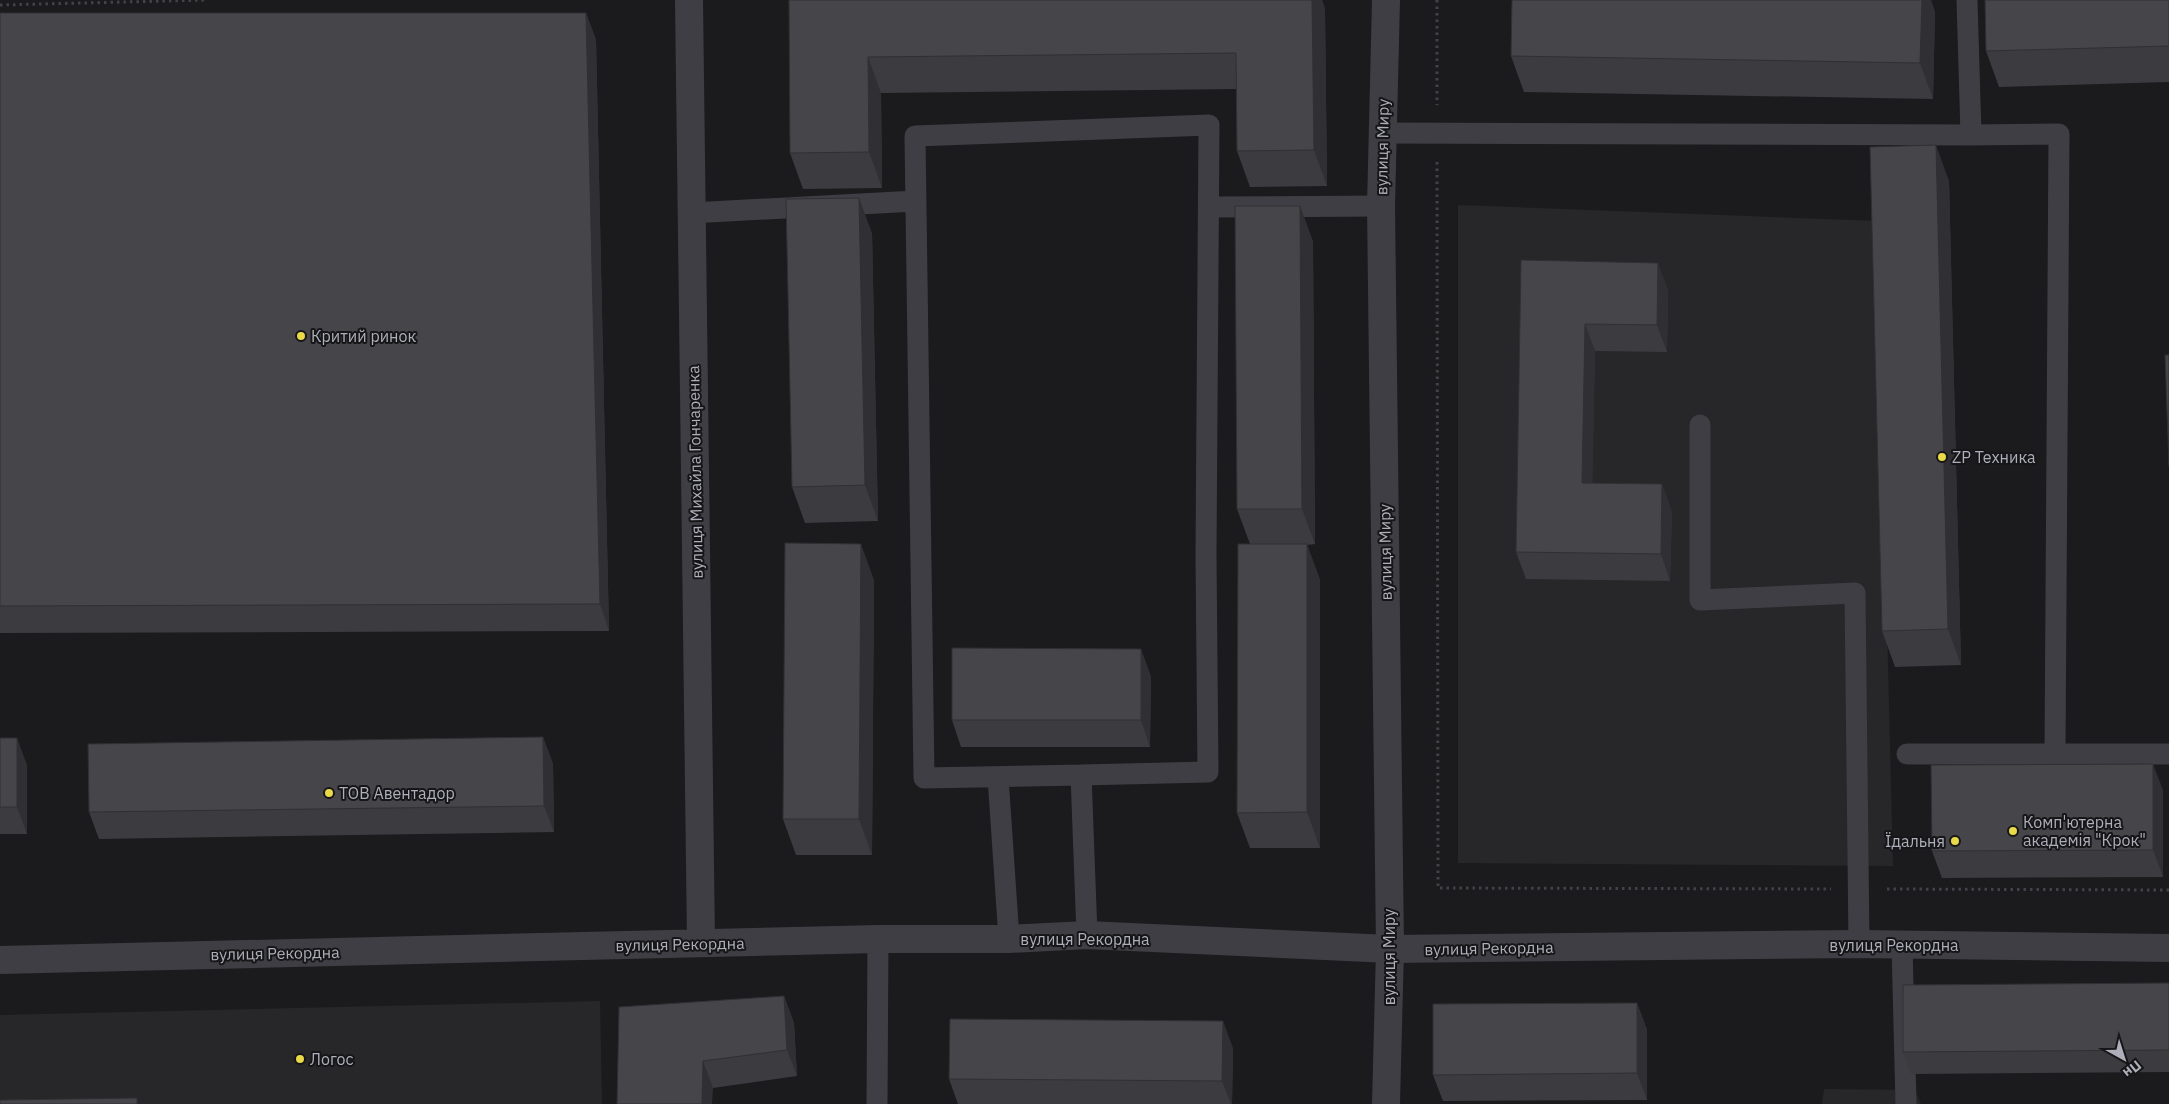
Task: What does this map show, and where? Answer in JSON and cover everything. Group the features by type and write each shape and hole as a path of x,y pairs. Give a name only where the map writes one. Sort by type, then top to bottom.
{"street":[{"name":"вулиця Михайла Гончаренка","path":"689,0 701,943"},
{"name":"вулиця Миру","path":"1386,0 1381,206 1390,949 1386,1104"},
{"name":"вулиця Рекордна","path":"0,960 878,939 1009,939 1088,935 1390,949 1859,944 2169,948"}],"lane":[{"path":"1967,0 1971,136"},
{"path":"1209,125 1206,545 1208,772 924,778 916,201 915,136 1209,125"},
{"path":"1383,132 1971,136 2059,134 2055,753"},
{"path":"691,213 916,201"},
{"path":"1208,207 1381,206"},
{"path":"1700,425 1700,600 1855,593 1859,944"},
{"path":"1907,754 2169,754"},
{"path":"1081,775 1088,935"},
{"path":"998,777 1009,939"},
{"path":"877,1104 878,939"},
{"path":"1902,945 1906,1104"}],"path":[{"path":"0,4 208,0"},
{"path":"1437,0 1438,888 2169,890"}],"shaded area":[{"path":"1458,205 1877,221 1893,866 1458,863"},
{"name":"Логос","path":"600,1001 602,1104 0,1104 0,1015"},
{"path":"1824,1089 1915,1090 1921,1104 1822,1104"}],"building":[{"path":"789,0 1312,0 1314,150 1237,151 1236,53 868,57 869,152 790,153"},
{"path":"1512,0 1922,0 1920,63 1511,56"},
{"path":"1985,0 2169,0 2169,46 1986,51"},
{"name":"Критий ринок","path":"0,13 586,13 600,604 0,606"},
{"path":"1936,145 1948,629 1882,631 1870,147"},
{"path":"859,198 865,485 792,487 786,199"},
{"path":"1235,206 1300,206 1302,509 1237,509"},
{"path":"1521,260 1658,263 1657,325 1585,324 1582,483 1662,484 1661,554 1516,552"},
{"path":"2165,355 2169,355 2169,466"},
{"path":"785,543 861,544 859,819 783,819"},
{"path":"1238,544 1307,544 1307,812 1237,813"},
{"path":"952,648 1141,649 1141,720 952,720"},
{"path":"543,737 544,806 89,812 88,744"},
{"path":"0,738 17,738 17,807 0,807"},
{"path":"2153,764 2153,850 1932,851 1931,765"},
{"path":"2169,983 2169,1050 1903,1052 1903,985"},
{"path":"784,996 787,1050 703,1061 702,1104 617,1104 619,1007"},
{"path":"1637,1003 1637,1073 1433,1075 1433,1004"},
{"path":"950,1019 1223,1021 1222,1081 949,1079"},
{"path":"137,1098 137,1104 0,1104 0,1100"}],"place":[{"name":"Критий ринок","path":"301,336"},
{"name":"ZP Техника","path":"1942,457"},
{"name":"ТОВ Авентадор","path":"329,793"},
{"name":"Комп'ютерна академія \"Крок\"","path":"2013,831"},
{"name":"Їдальня","path":"1955,841"},
{"name":"Логос","path":"300,1059"}]}
